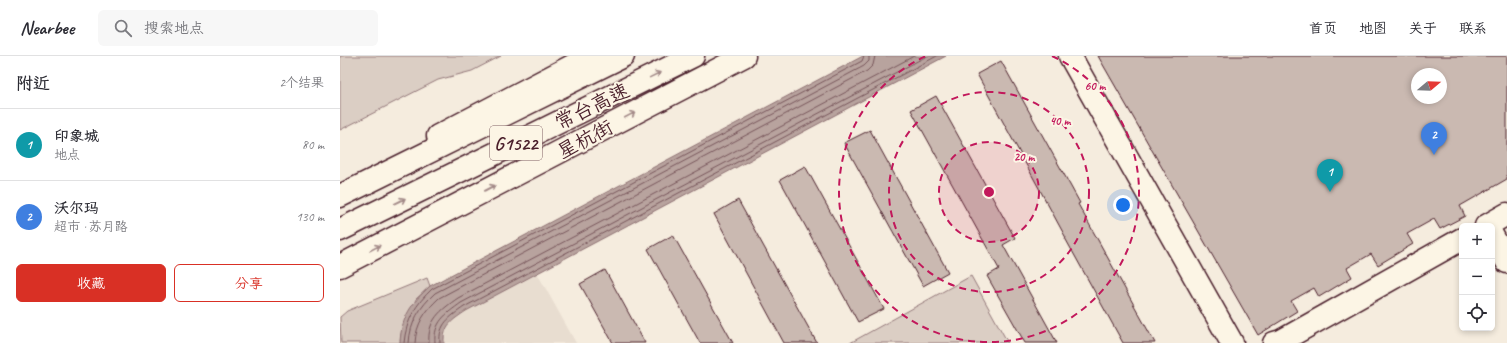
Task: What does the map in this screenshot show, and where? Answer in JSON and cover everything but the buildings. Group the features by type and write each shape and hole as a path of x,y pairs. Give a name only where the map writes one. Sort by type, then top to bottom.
{"main road":[{"path":"340,187 591,56"},
{"name":"常台高速","path":"340,196 623,56"},
{"name":"常台高速","path":"340,230 693,56"},
{"name":"星杭街","path":"340,266 744,56"},
{"path":"1070,56 1232,343"},
{"path":"1491,223 1507,214"},
{"path":"1495,241 1507,262"},
{"path":"1274,343 1459,242"}],"shaded area":[{"path":"340,56 501,56 472,71 438,80 340,130"},
{"path":"537,273 576,343 444,343 446,327 455,318"},
{"path":"971,276 1008,343 850,343"},
{"path":"427,278 430,286 416,299 401,334 400,343 341,343 340,317 347,311"}],"water":[{"path":"863,56 946,56 466,311 453,320 447,327 444,343 400,343 405,318 418,298 430,286"}],"place":[{"name":"沃尔玛","path":"1434,155"},
{"name":"印象城","path":"1330,192"}]}
